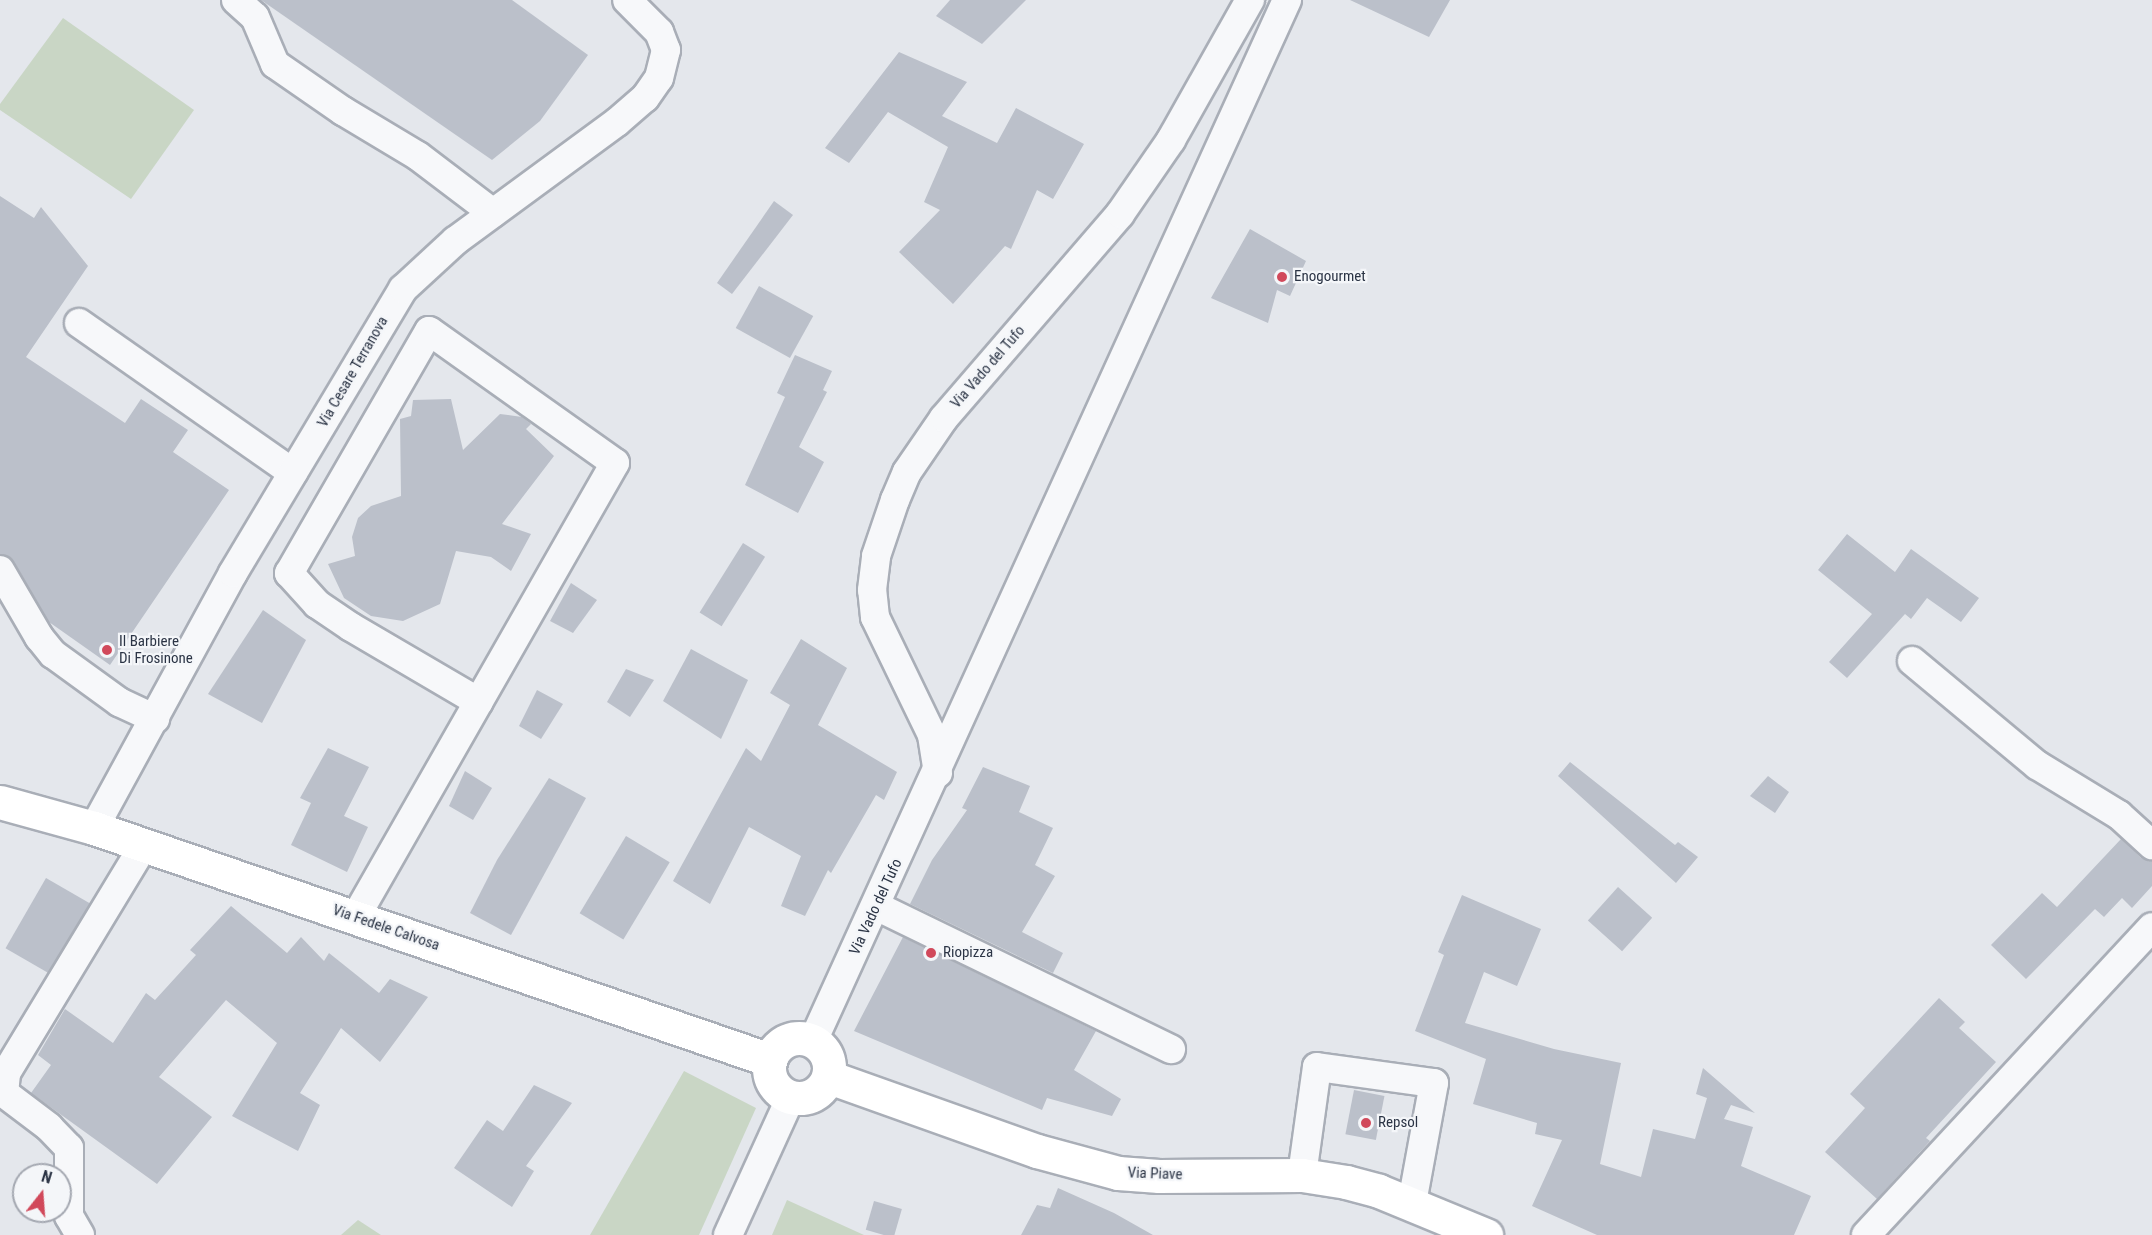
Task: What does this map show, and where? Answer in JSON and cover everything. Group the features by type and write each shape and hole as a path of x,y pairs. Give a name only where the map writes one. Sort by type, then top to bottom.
{"main road":[{"name":"Via Fedele Calvosa","path":"0,802 144,844 770,1060"},
{"path":"787,1040 813,1041 827,1056 829,1077 818,1092 800,1098 791,1097 775,1087 768,1069 770,1060 787,1040"},
{"name":"Via Piave","path":"829,1077 1036,1151 1118,1173 1159,1176 1302,1175 1379,1191 1486,1235"}],"street":[{"path":"236,0 255,17 275,64 343,111 418,156 493,213"},
{"name":"Via Cesare Terranova","path":"94,828 233,573 403,289 455,240 617,122 645,98 659,78 666,50 659,32 627,0"},
{"name":"Via Vado del Tufo","path":"938,772 932,735 875,617 872,590 876,556 895,500 908,472 944,418 1120,214 1171,140 1250,0"},
{"name":"Via Vado del Tufo","path":"813,1041 938,772 1016,591 1287,0"},
{"path":"79,323 293,473"},
{"path":"355,918 479,702 615,463 429,331 289,573 317,604 342,622 479,702"},
{"path":"0,570 39,637 53,654 119,702 155,719"},
{"path":"1912,661 2037,765 2119,815 2152,845"},
{"path":"80,1235 69,1216 69,1148 49,1127 4,1093 6,1073 144,844"},
{"path":"876,906 1171,1049"},
{"path":"1866,1235 2152,927"},
{"path":"1302,1175 1317,1067 1434,1083 1412,1203"},
{"path":"728,1235 791,1097"}],"green space":[{"path":"63,18 194,110 131,199 0,110 0,104"},
{"path":"684,1071 756,1108 699,1235 590,1235"},
{"path":"787,1200 864,1235 772,1235"},
{"path":"358,1220 381,1235 341,1235"}],"building":[{"path":"261,0 512,0 588,55 540,121 492,160"},
{"path":"950,0 1026,0 982,44 936,16"},
{"path":"1350,0 1450,0 1429,37"},
{"path":"899,52 967,82 942,116 997,143 1016,108 1084,144 1053,199 1037,190 1011,249 1005,246 953,304 899,252 940,210 924,202 948,147 888,112 849,163 825,148"},
{"path":"0,196 34,218 41,207 88,266 26,357 125,423 141,399 188,430 173,452 229,490 110,665 49,622 14,562 0,554"},
{"path":"774,201 793,215 732,294 717,283"},
{"path":"1250,229 1306,261 1290,296 1277,290 1268,323 1211,298"},
{"path":"759,286 813,316 790,358 736,328"},
{"path":"795,355 832,371 823,390 827,392 799,447 824,462 798,513 745,485 785,397 777,393"},
{"path":"451,399 463,450 500,414 522,417 531,424 526,429 554,456 502,524 531,534 511,571 491,557 456,551 440,604 403,621 371,616 344,598 328,564 355,556 352,537 358,518 371,506 401,496 400,419 411,416 413,400"},
{"path":"1847,534 1895,572 1911,549 1979,598 1961,622 1927,598 1911,619 1905,614 1847,678 1829,662 1872,614 1818,570"},
{"path":"743,543 765,557 722,626 700,613"},
{"path":"571,583 597,600 573,633 550,621"},
{"path":"263,610 306,640 262,723 208,694"},
{"path":"801,639 847,668 818,725 897,772 884,800 876,795 831,873 828,870 805,916 781,906 801,856 749,827 710,904 673,881 746,748 761,761 790,705 770,693"},
{"path":"691,649 748,680 721,739 663,701"},
{"path":"626,669 654,680 630,717 607,702"},
{"path":"537,690 563,704 541,739 519,726"},
{"path":"328,748 369,767 344,816 368,827 347,872 291,845 311,803 300,798"},
{"path":"1570,762 1675,845 1678,842 1698,857 1676,883 1558,776"},
{"path":"983,767 1030,786 1019,812 1053,828 1035,865 1055,876 1022,932 1063,953 1053,973 910,904 932,860 967,810 962,808"},
{"path":"465,771 492,788 473,820 449,806"},
{"path":"1768,776 1789,792 1775,813 1750,796"},
{"path":"549,778 586,798 511,935 470,913 497,860"},
{"path":"626,836 670,862 623,939 580,913"},
{"path":"2121,839 2141,858 2152,861 2152,886 2132,908 2122,898 2104,917 2095,909 2026,979 1991,945 2042,893 2057,907"},
{"path":"46,878 90,904 50,974 6,948"},
{"path":"1618,887 1652,918 1622,951 1588,920"},
{"path":"1462,895 1541,929 1517,986 1484,972 1465,1023 1554,1049 1621,1063 1600,1164 1641,1177 1653,1129 1695,1139 1707,1098 1696,1094 1703,1068 1755,1113 1731,1105 1724,1119 1753,1127 1741,1166 1811,1196 1794,1235 1597,1235 1532,1206 1562,1140 1535,1134 1537,1123 1473,1104 1486,1059 1415,1031 1444,955 1438,952"},
{"path":"231,906 287,953 301,937 324,961 329,953 379,993 390,979 428,997 380,1062 341,1028 300,1093 320,1105 298,1151 232,1116 277,1043 226,1000 159,1077 212,1117 157,1184 31,1093 51,1065 38,1055 65,1009 113,1043 146,993 155,1000 196,955 190,950"},
{"path":"903,937 1096,1031 1074,1070 1121,1099 1112,1116 1047,1098 1042,1110 854,1031"},
{"path":"1939,998 1965,1022 1959,1028 1996,1062 1926,1138 1930,1141 1877,1199 1825,1152 1865,1108 1850,1094"},
{"path":"534,1085 572,1103 526,1166 534,1171 512,1207 454,1168 487,1120 503,1131"},
{"path":"1354,1090 1384,1096 1376,1140 1345,1134"},
{"path":"1058,1188 1114,1213 1153,1235 1021,1235 1037,1205 1050,1208"},
{"path":"874,1201 902,1209 894,1235 884,1235 866,1230"}],"place":[{"name":"Enogourmet","path":"1282,277"},
{"name":"Il Barbiere Di Frosinone","path":"107,650"},
{"name":"Riopizza","path":"931,953"},
{"name":"Repsol","path":"1366,1123"}]}
